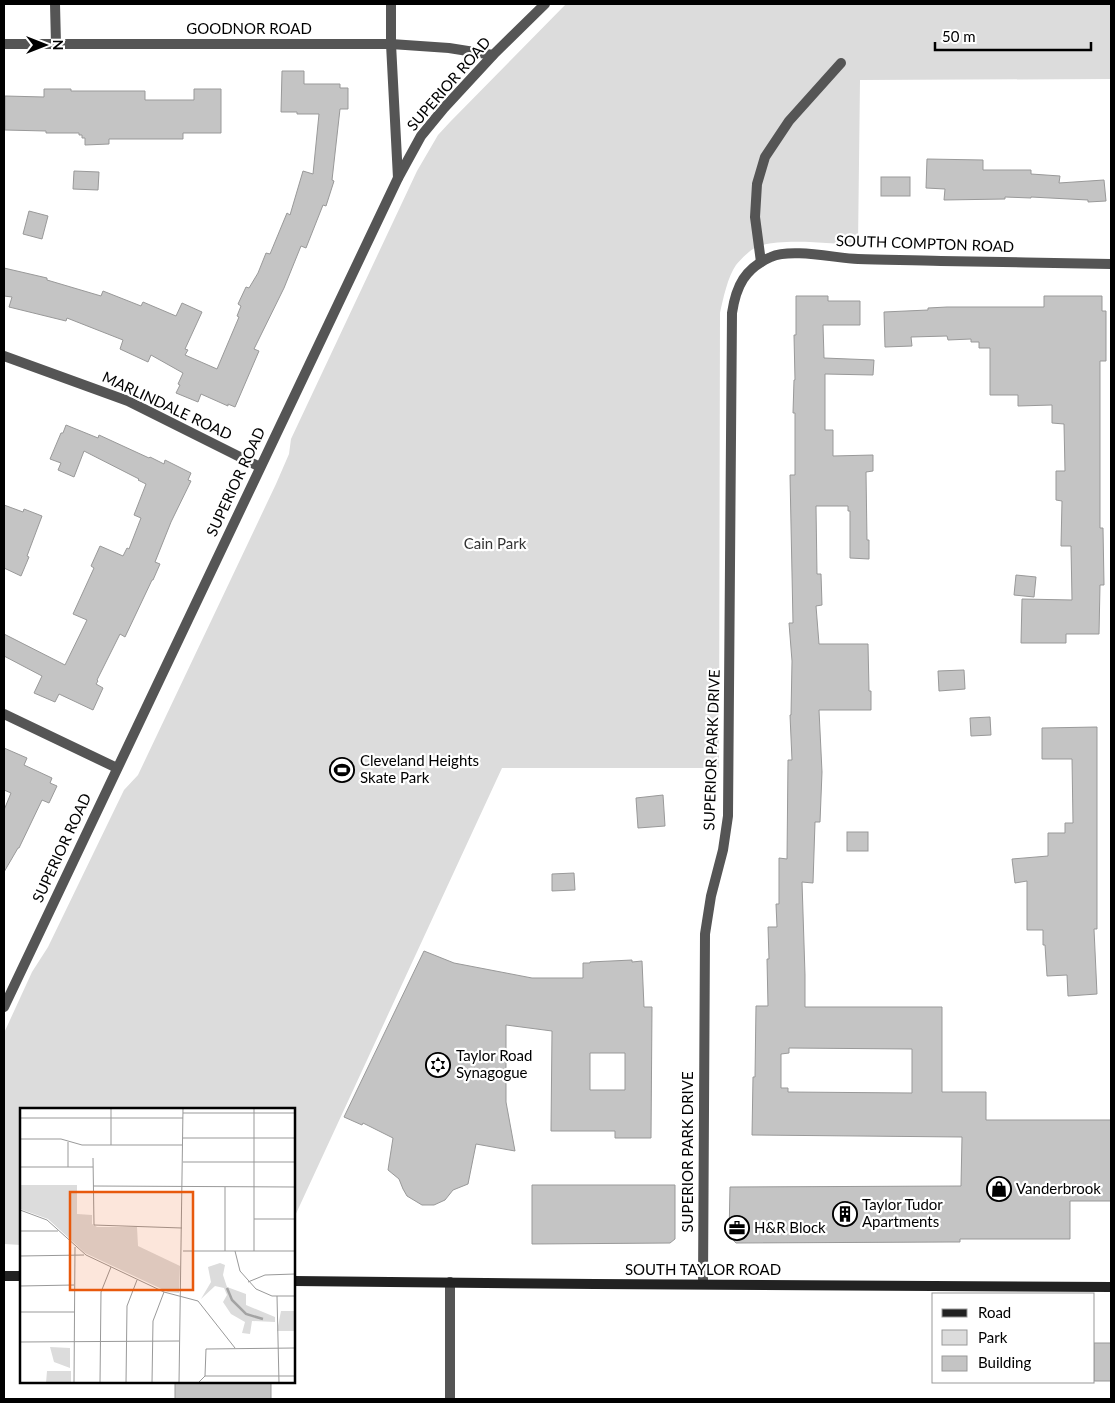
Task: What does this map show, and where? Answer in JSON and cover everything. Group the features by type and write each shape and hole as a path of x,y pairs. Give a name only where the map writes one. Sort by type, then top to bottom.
{"main road":[{"path":"4,1276 20,1276"},
{"name":"SOUTH TAYLOR ROAD","path":"295,1280 1111,1287"}],"street":[{"path":"55,4 56,44"},
{"path":"391,4 398,178"},
{"name":"SUPERIOR ROAD","path":"4,1007 398,178 421,136 444,108 493,55 545,4"},
{"name":"GOODNOR ROAD","path":"4,44 392,44 449,48 493,55"},
{"path":"761,262 754,217 757,184 765,157 789,121 840,63"},
{"name":"SOUTH COMPTON ROAD","path":"744,276 761,262 773,256 787,254 858,259 1111,264"},
{"name":"SUPERIOR PARK DRIVE","path":"703,1284 705,934 711,896 723,850 728,816 732,313 734,298 744,276"},
{"name":"MARLINDALE ROAD","path":"4,356 128,401 260,467"},
{"path":"4,714 117,768"},
{"path":"450,1282 450,1399"}],"green space":[{"name":"Cain Park","path":"566,4 1111,4 1111,79 860,80 858,245 789,242 762,245 749,252 733,270 720,313 719,768 502,768 295,1216 295,1108 20,1108 20,1245 4,1244 4,1033 32,972 48,947 124,790 138,775 276,484 289,454 291,439 417,171 438,135"}],"building":[{"path":"282,71 304,71 304,84 340,84 340,88 348,88 348,109 340,109 332,180 334,181 326,206 323,205 306,248 301,246 284,288 254,349 259,351 235,407 228,404 228,406 201,394 198,402 176,393 183,373 151,355 148,362 120,349 123,340 67,318 66,321 9,307 12,297 4,296 4,268 47,278 47,280 101,296 103,291 141,306 143,302 176,316 182,303 202,312 185,349 188,350 185,355 217,369 239,317 237,316 241,306 238,304 246,287 249,288 258,273 266,253 270,254 287,213 290,215 303,171 313,174 319,114 281,112"},
{"path":"44,89 145,91 145,100 194,100 194,89 221,89 221,133 183,133 183,139 109,139 109,144 85,145 85,138 82,138 82,135 79,135 79,133 5,130 5,96 44,97"},
{"path":"927,159 983,160 983,170 1031,170 1031,174 1060,176 1059,183 1104,180 1106,201 1088,202 1088,200 1031,197 944,200 945,189 926,188"},
{"path":"74,171 99,172 98,190 73,189"},
{"path":"881,177 910,177 910,196 881,196"},
{"path":"29,211 48,216 42,239 23,234"},
{"path":"796,296 828,296 828,301 860,301 860,325 823,325 824,358 874,360 873,375 825,374 825,430 833,430 833,456 873,455 873,471 866,472 869,559 850,558 850,511 848,511 848,506 816,506 817,574 821,574 822,605 816,606 819,644 868,644 871,710 819,710 822,772 820,822 815,822 813,883 802,882 805,1007 942,1007 942,1092 986,1092 986,1120 1111,1120 1111,1201 1070,1201 1070,1239 960,1239 960,1242 736,1243 729,1236 730,1187 961,1186 962,1137 752,1135 756,1006 768,1006 768,927 777,927 776,904 779,904 779,858 787,859 788,760 792,760 790,715 792,661 789,623 793,623 790,475 795,475 795,413 793,413 795,380 794,335 796,335","holes":["789,1048 912,1049 912,1093 788,1092 788,1088 781,1088 781,1054 789,1053"]},
{"path":"1044,296 1102,296 1102,311 1106,311 1106,361 1100,361 1100,528 1103,528 1104,585 1100,585 1099,634 1066,634 1066,643 1021,643 1022,599 1072,600 1071,546 1061,546 1062,501 1056,500 1056,471 1065,471 1064,424 1052,423 1052,405 1018,406 1018,395 990,395 990,348 979,348 979,342 971,342 971,339 948,340 947,336 911,337 912,346 885,347 884,312 947,307 1044,307"},
{"path":"66,425 98,438 99,435 164,464 165,460 191,473 188,480 191,481 171,522 155,562 160,564 153,580 125,637 120,634 97,680 96,684 103,688 93,710 59,694 55,702 34,693 42,676 4,656 4,634 65,665 87,620 73,614 94,568 91,566 100,546 123,556 127,548 129,549 141,518 134,515 146,484 139,479 84,451 74,477 58,470 61,463 50,459"},
{"path":"4,505 23,512 24,509 42,516 21,576 4,568"},
{"path":"1016,575 1036,577 1034,597 1014,595"},
{"path":"964,670 965,689 939,691 938,671"},
{"path":"990,717 991,735 971,736 970,718"},
{"path":"1097,727 1097,929 1094,929 1097,994 1068,996 1067,975 1047,976 1043,930 1027,930 1027,881 1015,883 1012,859 1048,856 1048,833 1065,833 1065,823 1073,823 1072,759 1042,759 1042,728"},
{"path":"4,748 27,758 24,765 52,778 50,783 57,786 49,803 42,800 19,848 4,872 4,810 11,793 4,790"},
{"path":"663,795 665,826 638,828 636,798"},
{"path":"847,832 868,832 868,851 847,851"},
{"path":"574,873 575,890 552,891 552,874"},
{"name":"Taylor Road Synagogue","path":"424,951 454,963 532,978 583,978 583,963 642,961 644,1007 652,1007 651,1138 615,1138 615,1131 551,1131 552,1031 506,1025 506,1102 515,1151 476,1144 468,1184 453,1190 445,1200 434,1205 422,1205 407,1196 399,1179 388,1170 393,1138 363,1123 362,1125 344,1117","holes":["590,1053 625,1053 625,1090 590,1090"]},
{"path":"532,1185 675,1185 675,1239 670,1243 532,1244"},
{"path":"1095,1343 1111,1343 1111,1381 1095,1381"},
{"path":"175,1383 271,1383 271,1399 175,1399"}],"place":[{"name":"Cleveland Heights Skate Park","path":"342,770"},
{"name":"Taylor Road Synagogue","path":"438,1065"},
{"name":"Vanderbrook","path":"999,1189"},
{"name":"Taylor Tudor Apartments","path":"845,1214"},
{"name":"H&R Block","path":"737,1228"}]}
